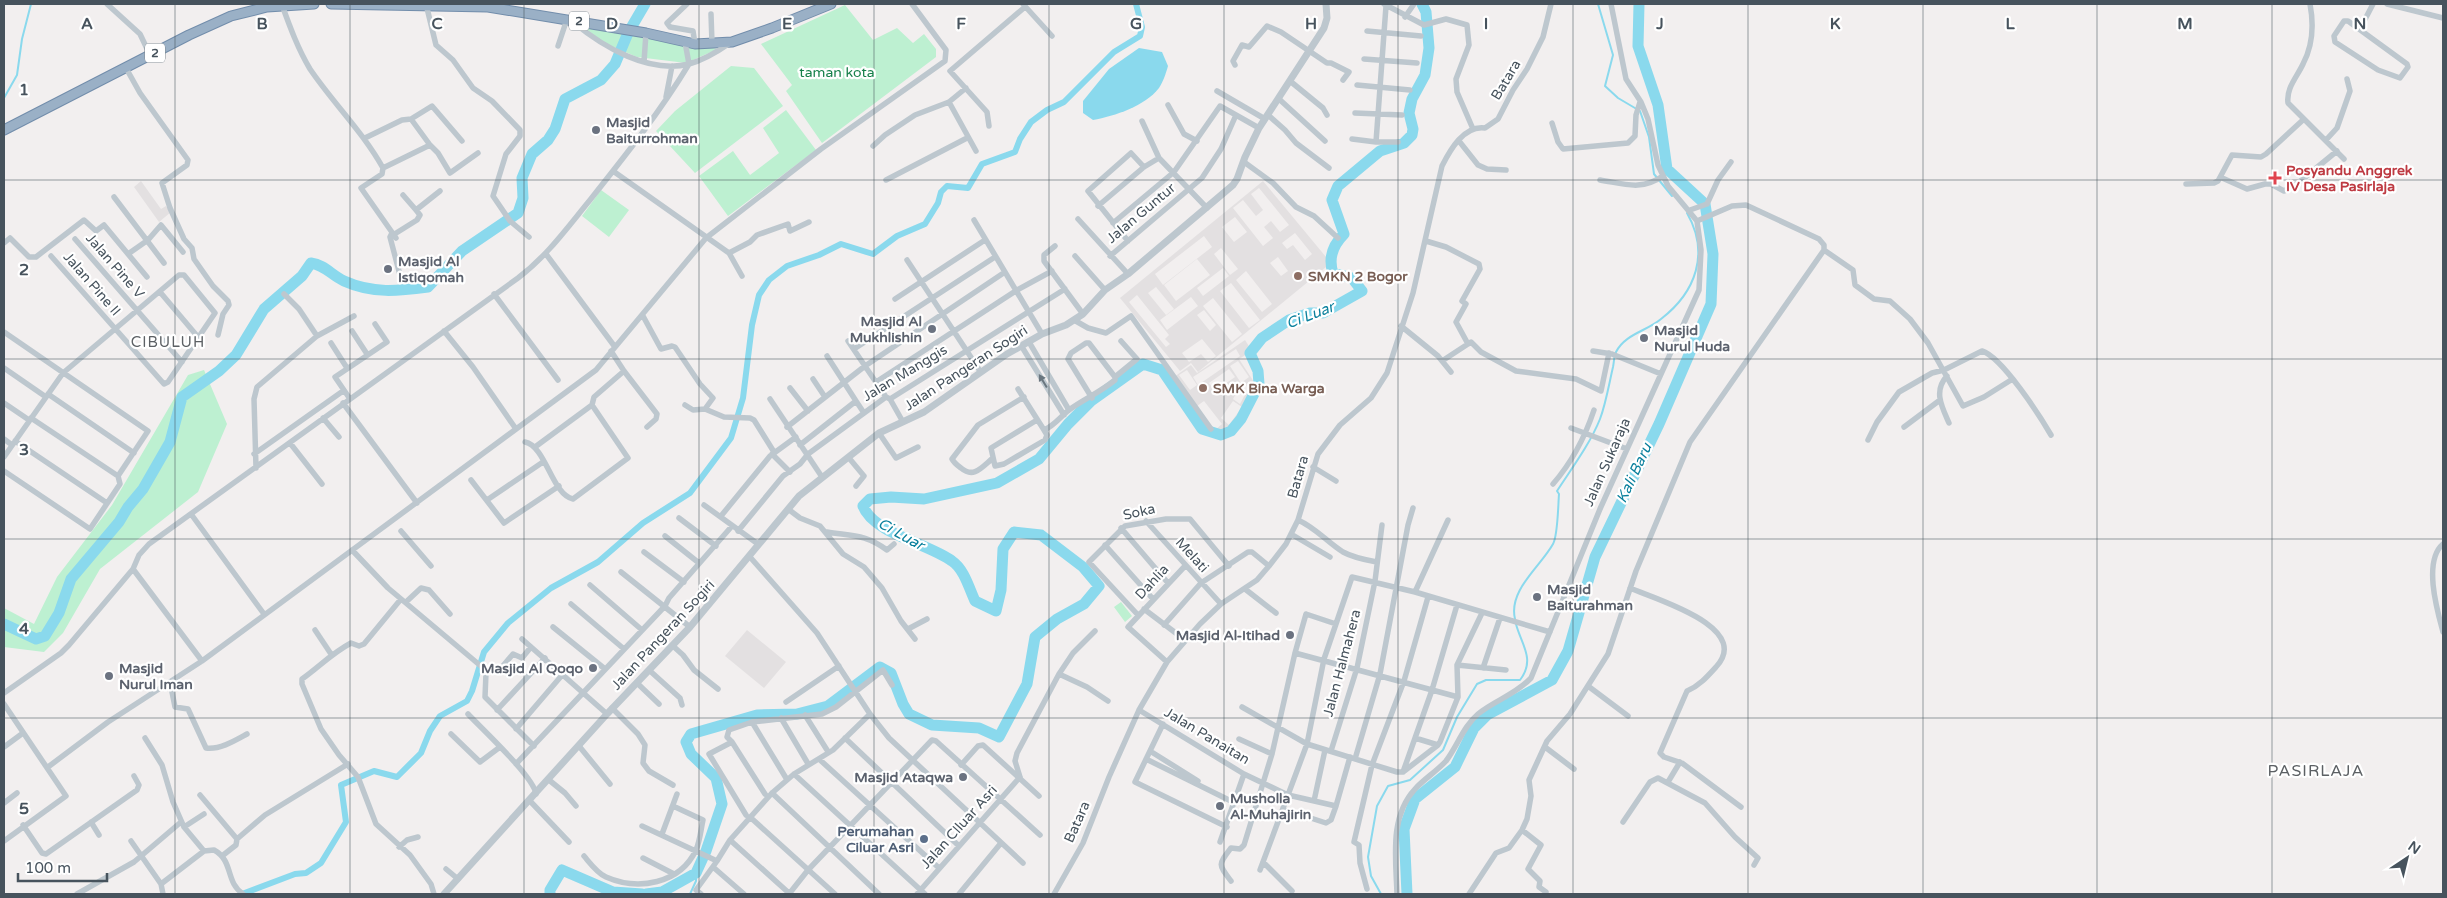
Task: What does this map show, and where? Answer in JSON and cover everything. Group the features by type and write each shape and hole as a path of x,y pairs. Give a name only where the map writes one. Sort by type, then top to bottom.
{"highway":[{"name":"2","path":"4,130 189,35 231,16 282,5 314,4"},
{"name":"2","path":"331,4 488,5 644,32 694,44 732,42 831,4"}],"street":[{"path":"107,4 140,34 150,56"},
{"path":"687,4 667,23 670,27 693,31 694,44"},
{"path":"48,768 108,722 202,661 596,370 643,316 706,238 821,149 945,62 946,50 912,4"},
{"name":"Jalan Pangeran Sogiri","path":"444,894 610,711 690,627 799,496 879,433 928,409 980,371 1042,334 1083,314 1105,290 1128,274 1207,208 1237,179 1259,128 1324,28 1327,18 1326,4"},
{"path":"1405,17 1414,4"},
{"name":"Batara","path":"1054,894 1083,843 1109,777 1140,710 1167,662 1185,640 1221,604 1245,588 1269,566 1291,534 1298,520 1318,454 1340,425 1371,398 1388,373 1401,326 1413,293 1442,166 1452,147 1459,141 1478,127 1485,128 1498,119 1538,49 1551,4"},
{"name":"Jalan Sukaraja","path":"1396,894 1398,817 1404,802 1415,788 1444,763 1470,721 1480,712 1522,688 1530,678 1579,557 1699,290 1700,220 1662,177 1648,119 1626,78 1611,4"},
{"path":"2310,4 2312,41 2304,63 2292,81 2287,98 2288,103 2344,159"},
{"path":"2360,29 2374,4"},
{"path":"2387,4 2443,18"},
{"path":"282,5 307,62 339,108 365,138 383,168 382,174 360,188 394,235"},
{"path":"426,5 436,45 453,60 472,87 492,101 520,130 520,136 506,154 493,192 496,203 510,221 529,237"},
{"path":"1376,142 1376,114 1380,88 1386,5 1424,26 1446,20 1467,25 1470,45 1456,79 1457,92 1473,130"},
{"path":"989,126 987,112 951,73 951,70 1024,6 1052,36"},
{"path":"711,14 712,44"},
{"path":"558,46 569,20 610,48 644,62 672,66 688,64 710,57 732,42"},
{"path":"2344,21 2348,21 2360,29 2407,64 2408,67 2401,78 2378,70 2335,42 2334,36 2344,21"},
{"path":"1235,65 1233,61 1242,45 1249,47 1267,26 1281,32 1326,63 1349,72 1343,80"},
{"path":"1367,31 1421,36"},
{"path":"644,32 644,62"},
{"path":"4,693 62,654 133,569 143,549 444,331 546,254 613,171 666,99 688,64 685,42"},
{"path":"1364,59 1417,63"},
{"path":"666,99 672,66"},
{"path":"126,68 140,93 188,160 187,164 162,183 170,208 184,239 192,248 194,259 213,286 228,301 229,305 223,314 218,335"},
{"path":"2326,140 2337,128 2350,91 2347,79"},
{"path":"1290,81 1323,108 1327,115"},
{"path":"1357,85 1410,90"},
{"path":"873,146 884,136 915,115 950,102 966,88"},
{"path":"1217,91 1267,117 1285,130 1296,143 1329,168"},
{"path":"1279,99 1325,141"},
{"path":"950,102 967,138 976,151"},
{"path":"1552,123 1560,147 1563,149 1628,143 1633,140 1636,131 1636,115 1640,104"},
{"path":"1168,105 1184,134 1197,141"},
{"path":"365,138 402,120 411,119 432,106 462,141"},
{"path":"1113,224 1174,172 1220,106 1259,128"},
{"path":"1355,113 1402,115"},
{"name":"Jalan Guntur","path":"1110,256 1202,178 1209,169 1236,115"},
{"path":"411,119 438,153 450,173 478,153"},
{"path":"1142,120 1159,158 1207,208"},
{"path":"2186,184 2214,183 2220,177 2232,155 2262,157 2304,120"},
{"path":"886,180 967,138"},
{"path":"1352,139 1398,142"},
{"path":"1459,141 1478,165 1488,169 1506,170"},
{"path":"383,168 430,145"},
{"path":"2220,177 2247,189 2271,184 2284,191 2298,183 2337,151"},
{"path":"1128,241 1098,206 1088,191 1123,160 1133,154 1144,167"},
{"path":"1098,206 1144,167 1159,158"},
{"path":"1244,162 1273,183 1296,207 1314,216 1338,238"},
{"path":"1690,210 1707,204 1718,180 1731,162"},
{"path":"613,171 729,253 742,276"},
{"path":"1600,180 1638,186 1653,184 1662,177"},
{"path":"416,210 440,191"},
{"path":"400,276 390,237 419,218 420,215 403,195"},
{"path":"114,197 164,263"},
{"path":"1469,894 1496,853 1509,848 1522,830 1527,819 1531,796 1528,780 1545,747 1608,654 1630,588 1690,442 1824,250 1824,245 1818,240 1746,205 1739,204 1700,220"},
{"path":"1078,219 1128,274"},
{"path":"4,243 10,238 29,257 36,257 84,220 96,231 104,225 147,277"},
{"path":"974,220 1042,334"},
{"path":"729,253 750,242 758,235 788,224 790,231 809,222"},
{"path":"128,254 148,240 161,225 183,252"},
{"name":"Jalan Pine V","path":"74,238 182,362"},
{"path":"895,299 986,240"},
{"path":"1426,241 1446,247 1479,264 1480,269 1462,302 1466,304 1456,322 1469,343 1485,355 1516,371 1576,379 1601,391 1613,354"},
{"path":"1055,246 1044,258 1083,314"},
{"path":"1824,250 1853,270 1854,283 1860,289 1874,299 1888,300 1906,315 1928,343 1963,406 1984,397 2011,380"},
{"path":"546,254 613,349 624,371 657,414 656,419 648,427"},
{"name":"Jalan Pine II","path":"51,256 164,384 168,382 182,362"},
{"path":"1075,256 1105,290"},
{"path":"854,348 996,257"},
{"path":"907,260 942,314 956,331 980,371"},
{"path":"876,382 1017,290 1052,271"},
{"path":"787,427 865,366 1005,272"},
{"path":"4,457 63,373 182,274 215,313 182,362"},
{"name":"Jalan Manggis","path":"738,531 783,476 800,464 808,454 864,413 1065,290"},
{"path":"160,292 198,337"},
{"path":"284,294 299,309 317,336"},
{"path":"494,294 558,380"},
{"path":"256,468 254,454 254,399 256,388 317,336 354,316"},
{"path":"643,316 660,349 675,347 700,384 711,395 713,398 705,409"},
{"path":"1074,320 1088,328 1106,333 1130,316 1211,429"},
{"path":"350,399 335,377 387,342 375,324"},
{"path":"1401,326 1442,361 1451,372"},
{"path":"352,331 367,354"},
{"path":"444,331 473,367 516,429"},
{"path":"4,332 147,430 147,434 118,476"},
{"path":"848,341 904,422"},
{"path":"1044,430 1054,425 1069,410 1092,398 1115,380 1115,377 1138,358 1121,341"},
{"path":"1029,342 1069,410"},
{"path":"1092,398 1068,359 1070,353 1086,342 1091,344 1115,377"},
{"path":"331,343 347,368"},
{"path":"1442,361 1469,343"},
{"path":"1022,347 1064,415"},
{"path":"1593,351 1613,354 1661,374"},
{"path":"1868,440 1877,422 1899,392 1932,373 1944,370 1982,351 1997,360 2025,396 2051,435"},
{"path":"827,356 864,413"},
{"path":"4,368 134,453"},
{"path":"535,447 592,405 594,397 624,371"},
{"path":"1947,376 1940,386 1940,400 1949,423"},
{"path":"813,379 825,397"},
{"path":"790,388 808,411"},
{"path":"1018,389 1047,435 1045,440 1004,464 995,466 991,448 1037,420"},
{"path":"254,454 343,390"},
{"path":"993,458 976,473 965,472 952,459 978,425 1024,397"},
{"path":"770,399 822,477"},
{"path":"800,445 856,400"},
{"path":"1904,427 1940,400"},
{"path":"4,402 118,476 120,484 90,529 4,471"},
{"path":"343,403 418,503"},
{"path":"525,442 535,447 559,486 569,498 573,499 628,458 592,405"},
{"path":"685,405 693,410 705,409 724,417 754,420 773,453 790,472"},
{"path":"1553,484 1589,435 1594,410"},
{"path":"310,414 317,422"},
{"path":"323,418 339,437"},
{"path":"1571,428 1627,448"},
{"path":"879,433 896,458 918,448"},
{"path":"277,438 284,448"},
{"path":"721,516 773,453 796,438"},
{"path":"4,439 14,443 107,504"},
{"path":"290,443 322,484"},
{"path":"849,458 864,476 856,486"},
{"path":"487,500 544,462"},
{"path":"1313,467 1336,481"},
{"path":"471,480 502,522 506,523 559,486"},
{"path":"704,505 758,544"},
{"path":"1283,809 1326,823 1331,820 1380,674 1398,587 1408,525 1413,508"},
{"path":"788,509 800,518 813,522 827,532 836,547 864,567 882,588 915,639"},
{"path":"191,514 264,614"},
{"path":"679,518 716,546"},
{"name":"Soka","path":"1138,615 1089,562 1121,528 1146,521 1190,519 1229,566"},
{"path":"1298,520 1311,526 1344,552 1358,558 1377,562"},
{"path":"1415,592 1448,520"},
{"name":"Melati","path":"1146,521 1221,604"},
{"name":"Jalan Halmahera","path":"1314,801 1328,751 1357,668 1375,581 1382,525"},
{"path":"516,764 665,606 732,526"},
{"path":"1121,528 1168,583"},
{"path":"401,530 431,566"},
{"path":"827,532 862,536 874,540 887,550 894,544"},
{"path":"1291,534 1330,557"},
{"path":"665,536 700,563"},
{"path":"2443,544 2433,562 2437,610 2443,632"},
{"path":"1104,546 1153,599"},
{"path":"352,550 388,588 482,667 486,673 485,698 534,746"},
{"path":"644,552 684,582"},
{"path":"1164,625 1201,583 1249,552 1269,566"},
{"path":"750,557 817,633 870,714 889,738 1022,863"},
{"name":"Dahlia","path":"1138,615 1185,566"},
{"path":"133,569 202,661"},
{"path":"621,572 690,627"},
{"path":"1260,870 1307,744 1324,659 1352,577 1398,587 1524,626 1550,632"},
{"path":"590,585 642,630"},
{"path":"434,894 431,884 410,855 376,824 358,777 339,755 321,729 302,684 302,679 322,665 331,654 351,643 359,646 364,644 404,601 421,588 429,590 450,614"},
{"path":"1245,588 1276,613"},
{"path":"1630,588 1702,619 1722,637 1725,650 1722,660 1698,686 1687,692 1660,752 1664,757 1680,762 1741,807"},
{"path":"1367,889 1360,862 1359,845 1354,842 1372,765 1404,681 1428,597"},
{"path":"571,604 624,648"},
{"path":"1403,772 1432,690 1457,605"},
{"path":"1144,609 1185,640"},
{"path":"1403,772 1438,745 1458,697 1457,666 1482,613"},
{"path":"1232,881 1221,868 1220,863 1231,848 1240,849 1244,844 1272,754 1306,614 1336,624"},
{"path":"1138,615 1128,625 1129,629 1167,662"},
{"path":"1483,668 1500,618"},
{"path":"908,629 927,619"},
{"path":"553,627 605,669"},
{"path":"315,630 331,654"},
{"path":"1020,777 1015,761 1016,753 1059,674 1073,653 1095,631"},
{"path":"522,639 638,734 646,745 643,763 650,771 673,785"},
{"path":"673,646 683,655 694,670 718,689"},
{"path":"502,667 513,654 522,658 531,648"},
{"path":"1295,653 1380,674 1458,697"},
{"path":"497,710 545,658"},
{"path":"786,702 839,666"},
{"path":"1457,666 1506,670"},
{"path":"649,670 680,698 682,706"},
{"path":"879,894 768,794 728,737 729,730 752,722 822,714 883,670 892,685"},
{"path":"516,729 563,674"},
{"path":"1059,674 1087,687 1108,701"},
{"path":"170,682 176,707 188,709 206,748 232,742 247,734"},
{"path":"638,683 659,704"},
{"path":"1588,686 1628,716"},
{"path":"4,704 66,796 4,840"},
{"path":"1242,707 1307,744 1372,765 1403,772"},
{"name":"Jalan Panaitan","path":"1140,710 1244,774 1288,794 1336,806"},
{"path":"468,714 516,764 536,788 536,794"},
{"path":"701,894 696,890 713,867 714,859 768,794 794,774 819,759 870,714"},
{"path":"805,715 827,750"},
{"path":"781,718 807,762"},
{"path":"752,722 786,778"},
{"path":"1163,724 1135,781 1227,827"},
{"path":"4,746 23,733"},
{"path":"451,734 480,762 500,747"},
{"path":"145,738 162,765 183,824 204,851"},
{"path":"845,738 960,846"},
{"path":"1415,738 1438,745"},
{"path":"1239,739 1272,754"},
{"path":"730,840 789,894 828,848 852,826 934,740 1040,835"},
{"path":"732,742 709,754 748,816 835,894"},
{"path":"961,765 981,744 986,746 1039,796"},
{"path":"579,746 610,784"},
{"path":"1545,747 1574,769"},
{"path":"1150,751 1213,792"},
{"path":"819,759 939,868"},
{"path":"1146,759 1235,803"},
{"path":"1668,782 1680,762"},
{"path":"222,856 236,845 237,839 265,815 348,764"},
{"path":"794,774 852,826 921,893"},
{"path":"1220,842 1227,827 1244,774"},
{"path":"23,825 45,855 139,788 134,776"},
{"name":"Jalan CIluar Asri","path":"921,893 939,868 1002,800 1020,777"},
{"path":"1624,822 1654,778 1658,778 1698,797 1715,812 1735,836 1758,858 1754,865"},
{"path":"549,780 565,793 576,806"},
{"path":"4,804 17,793"},
{"path":"662,834 677,794"},
{"path":"200,795 237,839"},
{"path":"530,801 569,842"},
{"path":"584,856 605,877 621,881 658,883 674,874 697,850 702,818 673,806"},
{"path":"77,894 142,855 183,824 204,814"},
{"path":"92,822 99,836"},
{"path":"642,826 714,859"},
{"path":"1522,830 1541,845 1528,869 1540,881 1539,886 1546,892 1545,894"},
{"path":"399,847 407,840 418,838"},
{"path":"131,841 160,884 163,894"},
{"path":"959,894 1001,843"},
{"path":"160,884 204,851 214,850 222,856 227,864 232,885 242,894"},
{"path":"643,858 674,874"},
{"path":"1263,862 1292,891"},
{"path":"713,867 744,894"},
{"path":"446,869 458,879"},
{"path":"868,894 872,889"}],"shaded area":[{"path":"141,181 161,209 166,206 171,212 159,222 134,187"},
{"name":"SMKN 2 Bogor","path":"1263,181 1331,263 1198,372 1191,363 1180,371 1120,298","holes":["1259,188 1289,225 1280,232 1271,221 1264,227 1273,238 1263,246 1233,208 1243,200 1256,216 1263,210 1251,194","1235,217 1247,232 1234,242 1222,227","1295,233 1312,254 1305,260 1293,245 1287,249 1282,243","1204,236 1212,247 1163,285 1155,274","1221,248 1238,269 1230,275 1214,254","1278,257 1288,271 1281,276 1270,263","1197,259 1210,275 1176,301 1164,285","1223,268 1229,276 1203,296 1197,288","1246,271 1272,304 1262,312 1236,280","1231,283 1260,320 1249,328 1220,291","1156,287 1174,309 1166,315 1148,293","1137,295 1169,335 1165,339 1170,344 1166,347 1129,302","1191,297 1198,306 1167,330 1160,320","1213,298 1242,334 1232,342 1203,306","1204,310 1216,325 1210,331 1197,315","1202,339 1216,356 1208,362 1201,354 1189,362 1182,353"]},
{"name":"SMK Bina Warga","path":"1245,340 1252,351 1239,359 1254,382 1245,411 1231,428 1218,437 1174,377 1191,365 1197,373","holes":["1236,349 1240,356 1198,385 1193,377","1238,361 1249,377 1241,383 1230,366","1229,369 1235,377 1215,391 1209,383","1187,370 1197,385 1190,390 1179,375","1242,383 1249,387 1240,404 1233,399","1204,401 1222,424 1215,430 1197,406","1233,401 1242,407 1229,425 1221,418"]},
{"path":"747,630 786,662 764,688 725,656"}],"green space":[{"name":"taman kota","path":"845,5 873,40 897,28 913,43 924,34 936,49 936,57 822,143 786,91 792,85 761,44"},
{"path":"574,22 718,49 686,63 637,57 604,43"},
{"name":"taman kota","path":"731,66 754,68 783,106 695,173 656,131 675,111"},
{"name":"taman kota","path":"786,110 816,150 728,216 699,176 733,151 750,175 779,153 763,128"},
{"path":"601,190 629,210 609,237 582,216"},
{"path":"204,370 227,424 198,492 100,569 63,633 44,652 4,647 4,608 34,624 57,577 112,505 188,375"},
{"path":"1121,602 1132,616 1125,622 1114,607"}],"water":[{"path":"1139,48 1162,52 1168,66 1159,88 1138,105 1111,116 1093,120 1083,113 1083,101 1109,69"}],"waterway":[{"path":"4,98 17,75 22,39 31,4"},
{"path":"4,624 36,639 45,636 59,613 71,579 119,522 128,507 143,489 170,442 182,397 219,371 236,355 264,309 302,276 311,263 320,266 339,279 365,288 396,290 428,287 462,251 518,213 523,198 522,178 532,154 548,140 555,129 565,99 601,80 615,64 628,33 645,4"},
{"path":"242,894 295,874 306,873 321,863 346,822 341,785 374,771 397,777 421,753 430,731 440,716 467,701 484,652 508,623 551,588 598,562 643,523 690,493 731,438 743,398 752,325 759,295 769,280 787,266 819,255 841,244 873,254 897,236 925,224 938,203 941,192 947,186 968,188 982,164 1015,152 1020,139 1031,122 1047,110 1064,102 1114,52 1140,36 1142,27 1136,4"},
{"name":"Ci Luar","path":"646,894 662,892 696,873 706,851 722,804 716,778 691,754 686,742 691,734 757,715 797,714 828,706 880,667 891,673 909,714 932,725 979,728 999,737 1027,684 1035,637 1057,619 1084,604 1099,586 1083,567 1041,535 1014,532 1003,549 1001,590 996,611 975,601 963,574 956,564 942,555 889,531 878,524 863,506 870,499 891,497 924,499 997,483 1039,459 1068,424 1091,401 1143,364 1162,370 1202,429 1221,435 1231,431 1241,419 1259,384 1258,371 1250,353 1262,338 1289,320 1310,313 1323,313 1362,291 1352,278 1333,273 1331,257 1337,243 1344,234 1332,200 1338,186 1380,151 1404,143 1412,135 1413,129 1409,113 1412,99 1425,75 1429,48 1426,12 1422,4"},
{"path":"1598,4 1613,55 1605,86 1618,98 1640,111 1649,137 1654,174 1672,196"},
{"name":"Kali Baru","path":"1407,894 1404,829 1415,799 1455,767 1474,728 1487,715 1552,680 1568,651 1595,557 1659,424 1711,304 1713,254 1705,204 1667,169 1658,105 1638,46 1639,4"},
{"path":"1515,619 1514,608 1521,588 1555,540 1559,494 1557,491 1586,447 1600,419 1616,352 1625,341 1661,319 1683,297 1691,284 1696,271 1698,243 1687,213"},
{"path":"1381,894 1371,876 1368,857 1377,806 1388,786 1410,780 1443,750 1457,717 1477,684 1486,680 1520,680 1525,672 1527,658 1516,624"},
{"name":"Ci Luar","path":"550,894 550,890 562,870 613,892 642,894"},
{"path":"690,894 696,881 696,873"}],"place":[{"name":"Masjid Baiturrohman","path":"596,130"},
{"name":"Posyandu Anggrek IV Desa Pasirlaja","path":"2275,178"},
{"name":"Masjid Al Istiqomah","path":"388,269"},
{"name":"SMKN 2 Bogor","path":"1298,276"},
{"name":"Masjid Al Mukhlishin","path":"932,329"},
{"name":"Masjid Nurul Huda","path":"1644,338"},
{"name":"SMK Bina Warga","path":"1203,388"},
{"name":"Masjid Baiturahman","path":"1537,597"},
{"name":"Masjid Al-Itihad","path":"1290,635"},
{"name":"Masjid Al Qoqo","path":"593,668"},
{"name":"Masjid Nurul Iman","path":"109,676"},
{"name":"Masjid Ataqwa","path":"963,777"},
{"name":"Musholla Al-Muhajirin","path":"1220,806"},
{"name":"Perumahan Ciluar Asri","path":"924,839"}],"district":[{"name":"CIBULUH","path":"168,342"},
{"name":"PASIRLAJA","path":"2316,771"}]}
